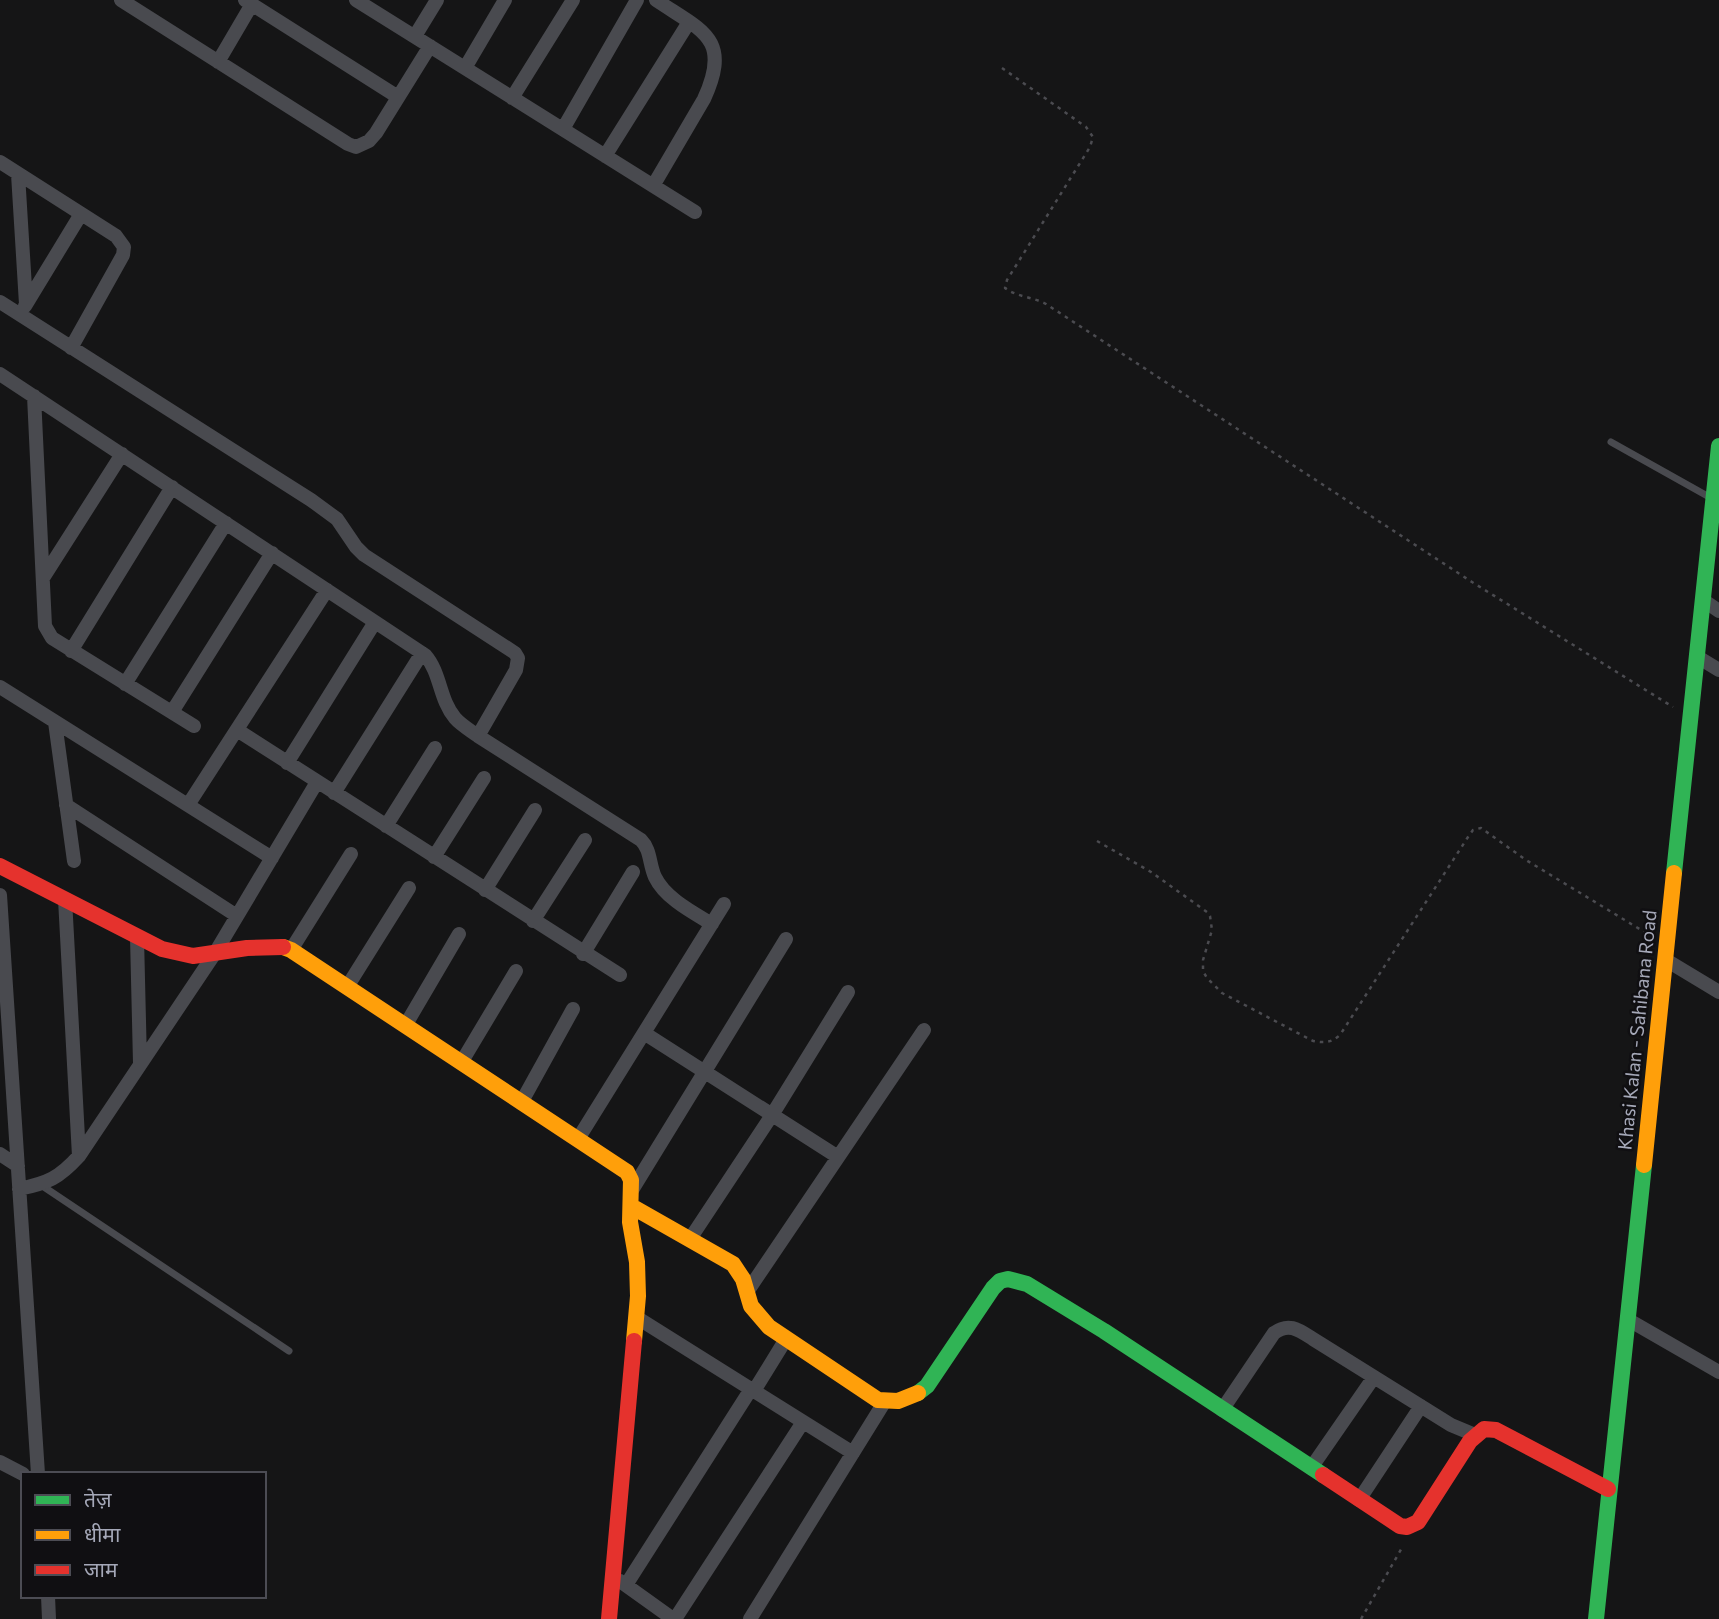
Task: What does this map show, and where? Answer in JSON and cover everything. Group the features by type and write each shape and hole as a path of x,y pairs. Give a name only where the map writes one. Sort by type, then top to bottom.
{"street":[{"path":"121,0 356,147 369,141 376,133 430,46"},
{"path":"415,36 437,0"},
{"path":"465,68 505,0"},
{"path":"512,98 573,0"},
{"path":"562,129 637,0"},
{"path":"653,186 694,119 715,69 715,46 708,37 656,0"},
{"path":"359,1 695,212"},
{"path":"218,62 248,2 398,97"},
{"path":"605,156 689,22"},
{"path":"0,162 116,236 124,247 123,255 71,348"},
{"path":"18,174 23,309"},
{"path":"23,309 81,214"},
{"path":"0,302 23,309 71,348 320,506 337,519 364,555 515,653 518,658 516,670 478,736"},
{"path":"0,374 422,653 436,672 453,716 478,736 641,840 647,848 656,878 662,887 689,910 712,924"},
{"path":"34,396 45,626 48,634 71,651 194,726"},
{"name":"Khasi Kalan - Sahibana Road","path":"1596,1619 1719,446"},
{"path":"43,578 122,454"},
{"path":"71,651 172,487"},
{"path":"124,684 226,523"},
{"path":"172,712 272,553"},
{"path":"188,805 327,590"},
{"path":"1703,600 1719,611"},
{"path":"288,763 375,622"},
{"path":"334,793 422,653"},
{"path":"1696,656 1719,670"},
{"path":"0,687 272,858"},
{"path":"55,722 74,861"},
{"path":"236,730 583,954 620,975"},
{"path":"386,826 435,748"},
{"path":"434,857 484,778"},
{"path":"19,1189 41,1184 65,1171 79,1156 215,953 317,782"},
{"path":"66,805 237,916"},
{"path":"485,890 535,810"},
{"path":"533,921 585,840"},
{"path":"291,950 352,854"},
{"path":"0,866 162,949 194,956 247,948 282,947 291,950 626,1172 631,1180 630,1222 637,1262 636,1317 620,1581 609,1619"},
{"path":"583,954 633,872"},
{"path":"347,987 408,888"},
{"path":"0,895 38,1472"},
{"path":"65,899 79,1156"},
{"path":"578,1139 724,904"},
{"path":"405,1026 459,934"},
{"path":"137,937 140,1063"},
{"path":"631,1198 786,939"},
{"path":"1667,953 1719,992"},
{"path":"461,1063 516,971"},
{"path":"691,1239 848,992"},
{"path":"521,1103 573,1009"},
{"path":"747,1292 924,1030"},
{"path":"644,1033 838,1157"},
{"path":"0,1154 18,1166"},
{"path":"631,1198 733,1264 743,1279 757,1317 878,1400 892,1403 906,1400 927,1386 993,1288 1000,1281 1008,1279 1027,1284 1104,1331 1400,1526 1415,1524 1423,1515 1475,1435 1484,1429 1496,1430 1608,1489"},
{"path":"636,1317 853,1453"},
{"path":"1627,1319 1719,1373"},
{"path":"1223,1410 1274,1333 1288,1326 1296,1328 1451,1425 1475,1435"},
{"path":"620,1581 786,1339"},
{"path":"1311,1468 1374,1377"},
{"path":"750,1619 886,1401"},
{"path":"1359,1500 1421,1406"},
{"path":"620,1581 674,1619 803,1422"},
{"path":"0,1462 21,1473"},
{"path":"48,1598 49,1619"}],"lane":[{"path":"1611,442 1714,499"},
{"path":"41,1184 289,1351"}],"path":[{"path":"1002,68 1086,127 1093,136 1090,147 1007,280 1005,288 1046,304 1472,582 1689,717"},
{"path":"1097,841 1150,872 1207,912 1212,930 1203,960 1203,971 1214,987 1313,1041 1322,1043 1335,1040 1340,1035 1476,828 1481,828 1667,953"},
{"path":"1361,1619 1415,1524"}],"traffic: fast":[{"path":"1674,873 1719,446"},
{"path":"1596,1619 1644,1165"},
{"path":"918,1393 927,1386 993,1288 1000,1281 1008,1279 1027,1284 1104,1331 1323,1475"}],"traffic: slow":[{"path":"1644,1165 1674,873"},
{"path":"283,947 627,1172 631,1180 630,1222 637,1262 638,1296 634,1341"},
{"path":"631,1206 733,1264 743,1279 751,1306 769,1327 878,1400 898,1401 918,1393"}],"traffic: jam":[{"path":"0,866 162,949 193,956 247,948 283,947"},
{"path":"609,1619 634,1341"},
{"path":"1323,1475 1400,1526 1407,1527 1418,1522 1470,1441 1484,1429 1496,1430 1608,1489"}]}
